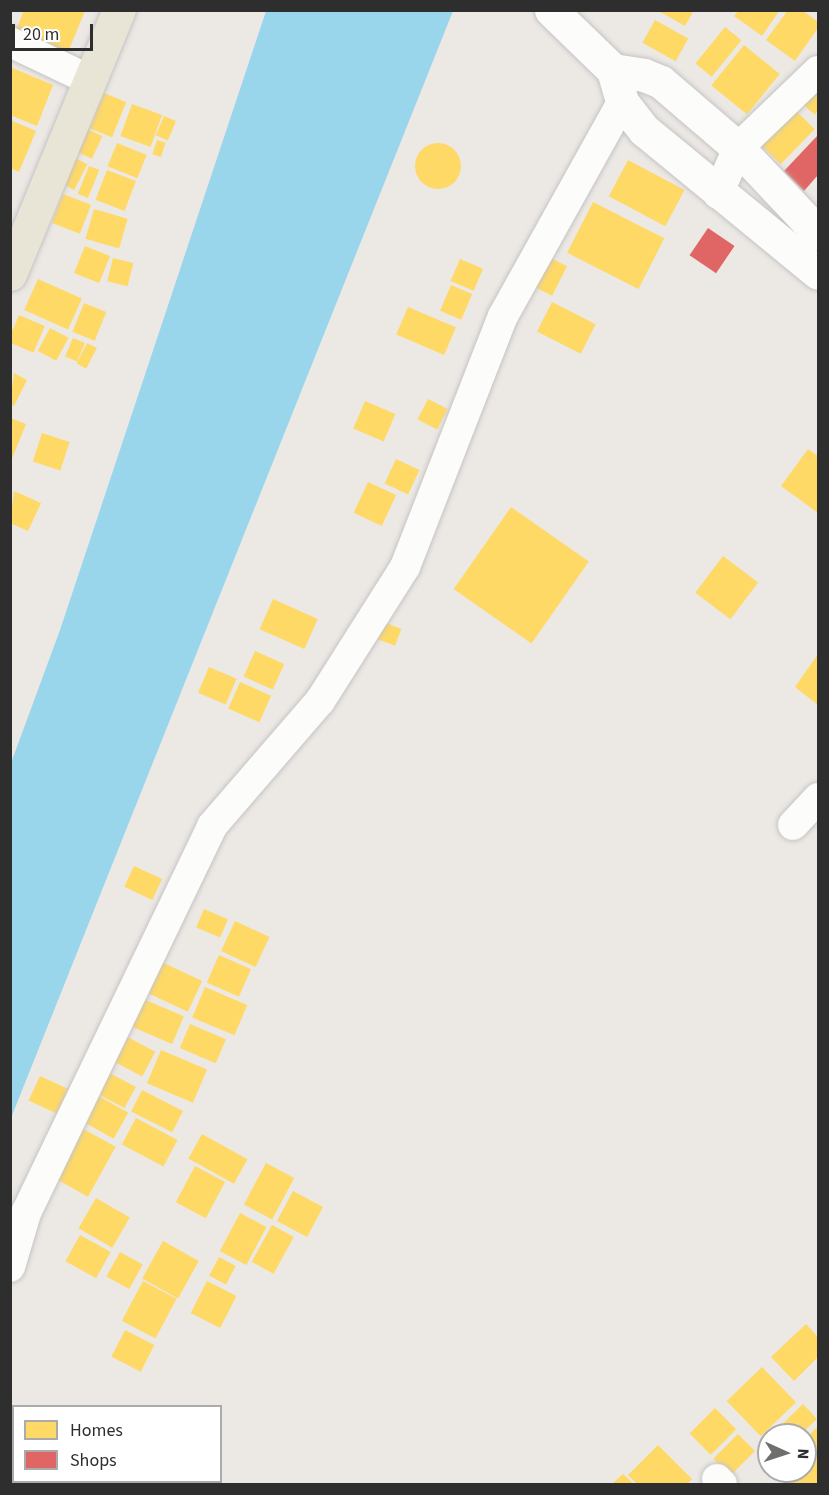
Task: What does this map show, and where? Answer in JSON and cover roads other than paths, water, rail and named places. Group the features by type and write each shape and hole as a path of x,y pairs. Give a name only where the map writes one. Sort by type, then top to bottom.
{"main road":[{"path":"14,255 118,10"}],"street":[{"path":"553,11 613,70 622,102 644,130 718,194 819,273"},
{"path":"10,42 90,80"},
{"path":"613,70 644,75 661,82 738,148 819,232"},
{"path":"718,194 738,148 819,71"},
{"path":"10,1267 27,1213 212,826 320,701 405,567 504,316 622,102"},
{"path":"793,825 819,798"}],"water":[{"path":"266,11 453,11 11,1118 11,763 60,630"}]}
